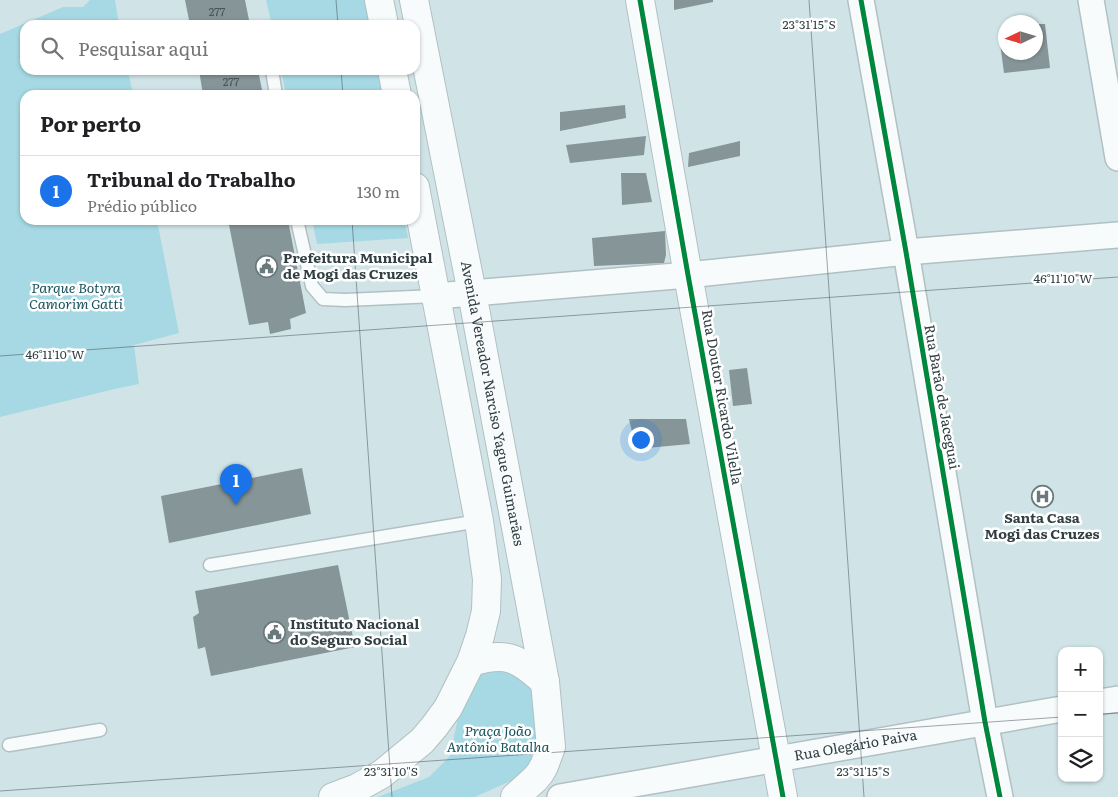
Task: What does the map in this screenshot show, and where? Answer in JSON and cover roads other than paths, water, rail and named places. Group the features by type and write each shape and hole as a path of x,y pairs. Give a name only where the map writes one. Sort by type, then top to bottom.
{"main road":[{"path":"379,0 383,20"},
{"name":"Avenida Vereador Narciso Yague Guimarães","path":"414,0 418,20"},
{"name":"Rua Doutor Ricardo Vilella","path":"640,0 783,797"},
{"name":"Avenida Vereador Narciso Yague Guimarães","path":"420,30 472,293 545,682 550,747 540,773 515,797"},
{"path":"393,75 396,90"},
{"path":"333,797 357,788 382,774 422,741 448,708 471,662 486,611 487,579 479,521 420,213"},
{"path":"471,662 493,656 506,656 517,661 545,682"}],"street":[{"name":"Rua Barão de Jaceguai","path":"861,0 1000,797"},
{"path":"1091,0 1118,158"},
{"path":"436,296 688,275 906,252 1118,235"},
{"path":"1103,701 1118,699"},
{"name":"Rua Olegário Paiva","path":"572,796 1058,710"}],"lane":[{"path":"273,75 275,90"},
{"path":"298,225 312,286 323,300 436,296"},
{"path":"210,565 479,521"},
{"path":"9,745 100,730"}],"place":[{"name":"Prefeitura Municipal de Mogi das Cruzes","path":"267,266"},
{"name":"Santa Casa Mogi das Cruzes","path":"1042,496"},
{"name":"Tribunal do Trabalho","path":"236,505"},
{"name":"Instituto Nacional do Seguro Social","path":"274,632"}],"park label":[{"name":"Parque Botyra Camorim Gatti","path":"76,296"},
{"name":"Praça João Antônio Batalha","path":"498,740"}]}
